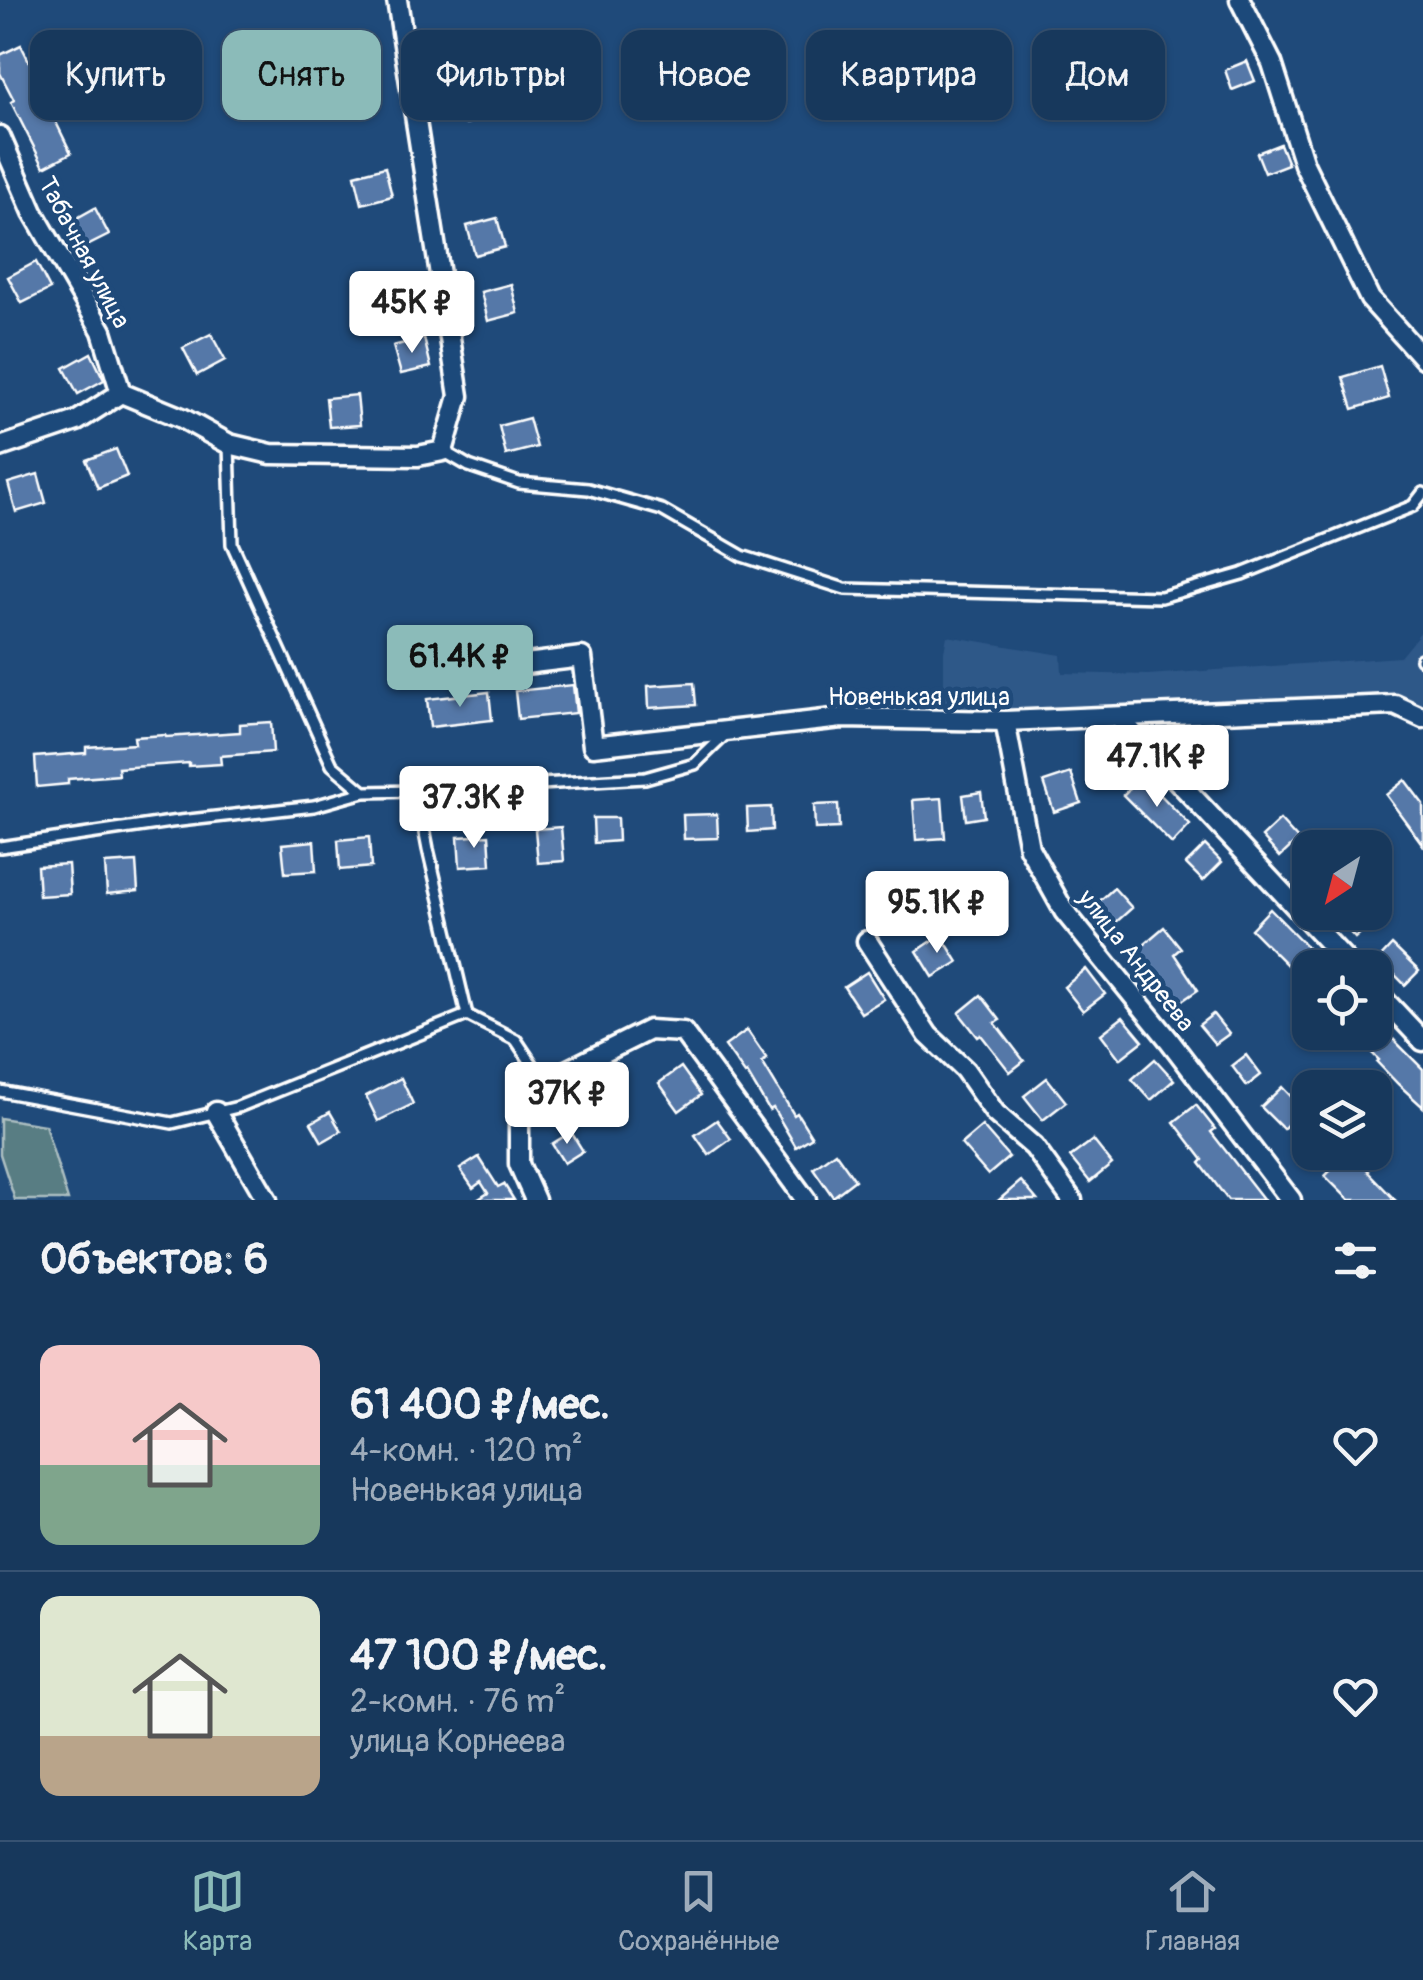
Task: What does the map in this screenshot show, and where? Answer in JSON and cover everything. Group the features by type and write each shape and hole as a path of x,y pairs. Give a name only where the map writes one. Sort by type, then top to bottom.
{"street":[{"path":"0,447 77,421 121,393 182,418 229,444 271,454 418,456 442,451 459,396 397,0"},
{"path":"1240,0 1272,63 1304,164 1370,299 1423,358"},
{"name":"Табачная улица","path":"0,136 32,212 102,331 121,393"},
{"name":"Новенькая улица","path":"493,668 582,657 593,746 842,718 1005,722 1394,705 1423,718"},
{"path":"1118,716 1337,950"},
{"name":"улица Андреева","path":"1005,722 1028,848 1064,911 1292,1200"},
{"path":"867,941 928,1034 965,1070 995,1113 1034,1148 1072,1200"},
{"path":"1392,1008 1423,1042"},
{"path":"535,1200 519,1164 520,1124 544,1082 648,1030 683,1032 806,1200"},
{"path":"216,1112 267,1200"}],"lane":[{"path":"229,444 232,544 332,765 364,792"},
{"path":"442,451 470,466 519,483 588,489 662,510 742,556 845,589 1161,597 1242,574 1413,506 1423,493"},
{"path":"0,847 314,806 364,792 645,778 695,764 730,731"},
{"path":"417,792 467,1015"},
{"path":"0,1092 172,1123 238,1107 467,1015 516,1040 544,1082"}],"shaded area":[{"path":"1423,629 1423,726 1378,707 1157,721 944,705 947,636 1061,655 1062,673 1148,675 1400,657"}],"green space":[{"path":"0,1118 45,1125 68,1200 15,1200 0,1154"}],"building":[{"path":"21,45 30,63 30,120 55,120 71,153 44,167 11,102 14,100 0,73 0,55"},
{"path":"1247,61 1255,81 1232,90 1225,70"},
{"path":"1280,144 1288,164 1265,173 1257,153"},
{"path":"385,167 392,196 362,204 355,175"},
{"path":"95,208 109,235 81,249 68,223"},
{"path":"497,218 505,247 475,255 467,226"},
{"path":"36,262 50,289 22,303 8,277"},
{"path":"511,284 518,313 488,321 481,292"},
{"path":"211,334 225,360 197,375 183,348"},
{"path":"424,338 431,367 401,374 393,346"},
{"path":"91,353 104,380 78,394 64,368"},
{"path":"1380,366 1389,398 1353,409 1343,377"},
{"path":"357,395 360,425 329,427 326,398"},
{"path":"529,418 537,447 506,455 499,426"},
{"path":"116,449 127,476 98,488 86,460"},
{"path":"38,474 46,503 16,512 8,483"},
{"path":"694,683 696,705 649,708 648,686"},
{"path":"573,685 576,713 518,719 515,691"},
{"path":"489,692 492,720 430,727 427,699"},
{"path":"271,722 273,752 220,756 221,764 118,768 119,775 68,779 68,784 37,787 35,757 86,753 86,747 135,744 134,737 240,732 240,724"},
{"path":"1071,773 1081,803 1054,812 1044,782"},
{"path":"1142,776 1190,825 1172,844 1123,795"},
{"path":"1405,780 1423,804 1423,845 1386,795"},
{"path":"981,792 984,817 966,820 963,795"},
{"path":"942,798 945,838 916,840 913,800"},
{"path":"838,804 839,828 815,829 814,805"},
{"path":"771,807 772,830 748,832 747,808"},
{"path":"717,814 718,838 684,839 683,815"},
{"path":"593,818 617,818 618,841 594,843"},
{"path":"1280,820 1292,833 1292,846 1280,857 1262,837"},
{"path":"561,827 564,861 538,863 535,829"},
{"path":"489,835 491,865 460,867 458,837"},
{"path":"369,837 371,867 340,870 338,840"},
{"path":"314,841 316,871 285,873 282,844"},
{"path":"1205,845 1222,862 1203,881 1186,864"},
{"path":"136,862 138,891 107,894 105,864"},
{"path":"68,864 70,894 39,896 37,866"},
{"path":"1114,888 1132,908 1114,924 1096,904"},
{"path":"1270,909 1310,950 1292,950 1292,970 1251,929"},
{"path":"1164,927 1181,948 1174,954 1198,990 1176,1005 1162,985 1166,983 1137,950"},
{"path":"1348,930 1364,930 1355,938"},
{"path":"941,935 958,962 933,977 917,951"},
{"path":"1392,945 1419,971 1405,985 1392,972 1392,950 1387,950"},
{"path":"1086,969 1105,994 1083,1011 1064,987"},
{"path":"867,972 884,999 861,1013 844,987"},
{"path":"981,995 1000,1020 995,1023 1024,1061 1010,1072 959,1013"},
{"path":"1213,1014 1229,1034 1215,1044 1199,1025"},
{"path":"1123,1017 1143,1041 1120,1059 1101,1034"},
{"path":"747,1030 767,1059 762,1062 794,1115 797,1113 812,1137 796,1147 773,1108 769,1110 725,1046"},
{"path":"1392,1038 1423,1069 1423,1107 1392,1078 1392,1070 1385,1070 1377,1062 1369,1050 1392,1050"},
{"path":"1246,1055 1261,1075 1247,1086 1232,1066"},
{"path":"1155,1059 1174,1080 1151,1100 1132,1079"},
{"path":"681,1067 701,1095 679,1111 659,1083"},
{"path":"401,1078 413,1104 378,1121 366,1096"},
{"path":"1047,1078 1066,1102 1043,1120 1024,1096"},
{"path":"1282,1087 1292,1097 1292,1120 1283,1129 1261,1107"},
{"path":"1196,1105 1215,1129 1211,1132 1264,1200 1228,1200 1200,1163 1203,1160 1174,1122"},
{"path":"330,1112 341,1131 322,1142 311,1123"},
{"path":"717,1120 731,1139 709,1155 695,1135"},
{"path":"982,1126 1009,1157 988,1175 961,1144"},
{"path":"571,1132 583,1151 564,1163 552,1144"},
{"path":"1093,1140 1112,1164 1090,1182 1070,1157"},
{"path":"835,1152 855,1180 833,1197 813,1168"},
{"path":"479,1157 498,1187 504,1184 514,1200 477,1200 488,1193 481,1182 473,1188 460,1169"},
{"path":"1331,1170 1368,1170 1395,1200 1349,1200 1325,1176"},
{"path":"1021,1181 1037,1200 999,1200"}]}
